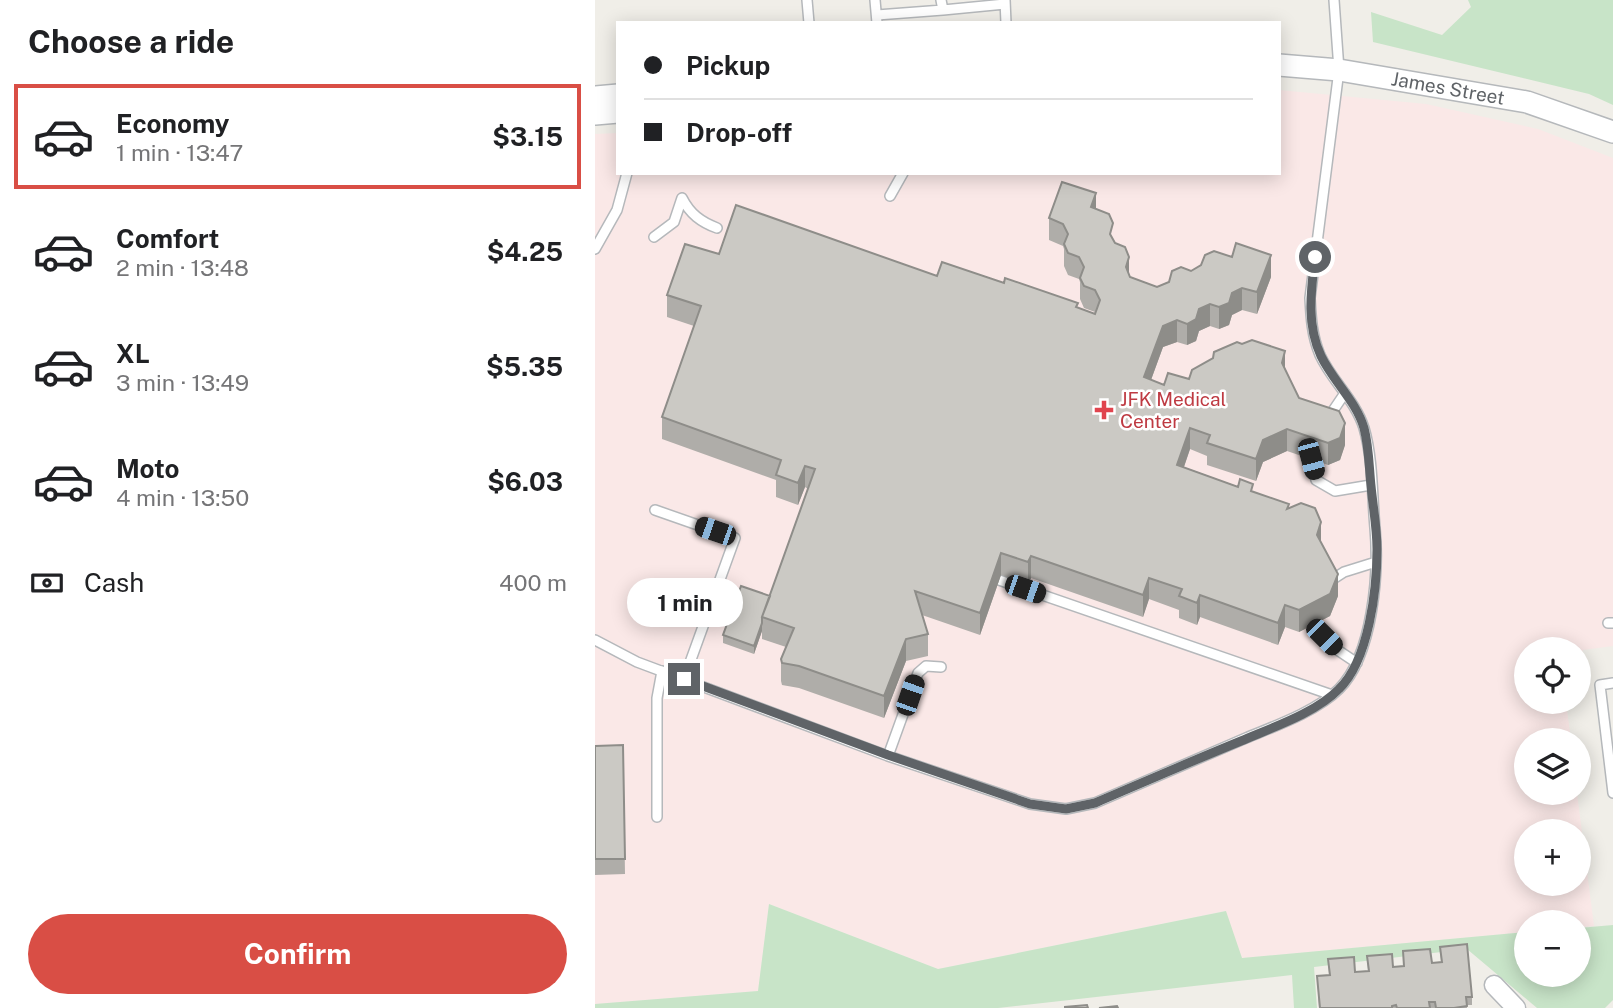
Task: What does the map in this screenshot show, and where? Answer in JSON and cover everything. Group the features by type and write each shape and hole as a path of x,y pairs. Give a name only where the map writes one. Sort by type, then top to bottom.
{"street":[{"name":"James Street","path":"1281,65 1339,70 1527,102 1613,132"},
{"path":"595,97 616,95"},
{"path":"595,114 616,112"},
{"path":"1494,985 1516,1008"}],"lane":[{"path":"807,0 809,21"},
{"path":"876,0 877,19 942,5 1005,2 1006,21"},
{"path":"595,640 637,662 888,755 1030,804 1066,809 1095,803 1263,731 1319,705 1339,689 1357,663 1365,645 1376,562 1371,485 1363,427 1321,356 1312,329 1311,298 1339,70 1334,0"},
{"path":"595,249 617,210 626,175"},
{"path":"890,197 902,175"},
{"path":"654,237 674,222 682,198 703,223 717,228"},
{"path":"1322,427 1345,393"},
{"path":"1311,459 1316,480 1335,491 1371,485"},
{"path":"655,510 734,538 684,679"},
{"path":"1330,581 1344,572 1376,562"},
{"path":"999,580 1332,695"},
{"path":"1313,625 1336,649 1357,663"},
{"path":"888,755 918,673 926,666 941,667"},
{"path":"657,817 657,698 662,671"},
{"path":"1613,683 1600,685 1613,793"}],"shaded area":[{"name":"JFK Medical Center","path":"1281,90 1426,104 1538,129 1613,158 1613,646 1591,649 1591,637 1514,637 1514,714 1568,714 1569,728 1514,728 1514,805 1579,805 1580,819 1514,819 1514,896 1590,896 1594,926 1591,926 1591,910 1514,910 1514,933 1242,958 1225,911 938,969 769,904 758,991 595,1004 595,134 616,133 616,175 1281,175"}],"green space":[{"path":"1468,0 1613,0 1613,105 1589,94 1373,42 1371,12 1442,35 1471,7"},
{"path":"769,904 938,969 1226,911 1242,958 1514,933 1514,987 1591,987 1591,927 1613,925 1613,1000 1605,1008 1537,1008 1467,949 1314,967 1317,1008 1294,1008 1292,975 998,1008 595,1008 595,1004 758,991"}],"building":[{"path":"1062,182 1096,193 1091,207 1109,214 1113,223 1110,234 1115,243 1125,247 1129,257 1126,267 1130,277 1157,287 1169,282 1172,271 1181,267 1191,271 1201,265 1205,255 1214,251 1232,257 1236,243 1271,255 1257,292 1242,288 1232,293 1229,303 1219,307 1210,304 1199,309 1196,319 1187,324 1177,320 1163,326 1144,377 1164,385 1168,373 1189,379 1192,370 1213,358 1214,352 1237,342 1242,344 1252,340 1285,351 1282,363 1299,398 1339,411 1345,423 1340,438 1328,443 1287,429 1263,440 1256,459 1207,443 1210,435 1190,428 1177,465 1238,487 1240,479 1253,484 1251,491 1289,504 1287,509 1301,503 1315,508 1321,522 1317,535 1338,574 1330,594 1299,610 1285,605 1278,623 1200,595 1197,603 1179,596 1182,589 1149,578 1143,595 1031,556 1028,562 1001,553 980,613 915,591 928,634 906,639 884,696 799,666 782,663 781,659 794,628 762,617 815,469 805,466 798,483 776,475 781,460 662,417 701,306 667,295 685,244 719,254 736,205 937,276 942,262 1004,283 1005,278 1078,303 1076,307 1095,314 1100,300 1095,290 1084,286 1080,278 1084,267 1079,257 1068,253 1064,244 1068,234 1063,224 1049,218"},
{"path":"741,586 770,596 754,646 723,635"},
{"path":"623,745 625,859 595,859 595,746"},
{"path":"1467,944 1472,997 1466,997 1467,1006 1436,1008 1435,1002 1429,1002 1430,1008 1397,1008 1396,1005 1392,1008 1320,1008 1317,976 1330,975 1328,959 1354,957 1355,972 1369,971 1367,956 1392,954 1393,967 1404,966 1403,951 1430,949 1432,963 1442,962 1440,947"},
{"path":"1087,1005 1088,1008 1065,1008 1065,1007"}],"place":[{"name":"JFK Medical Center","path":"1104,410"}],"route":[{"path":"684,679 888,755 1030,804 1066,809 1095,803 1319,705 1339,689 1354,669 1365,645 1377,548 1363,427 1356,410 1321,356 1312,329 1311,298 1315,257"}]}
